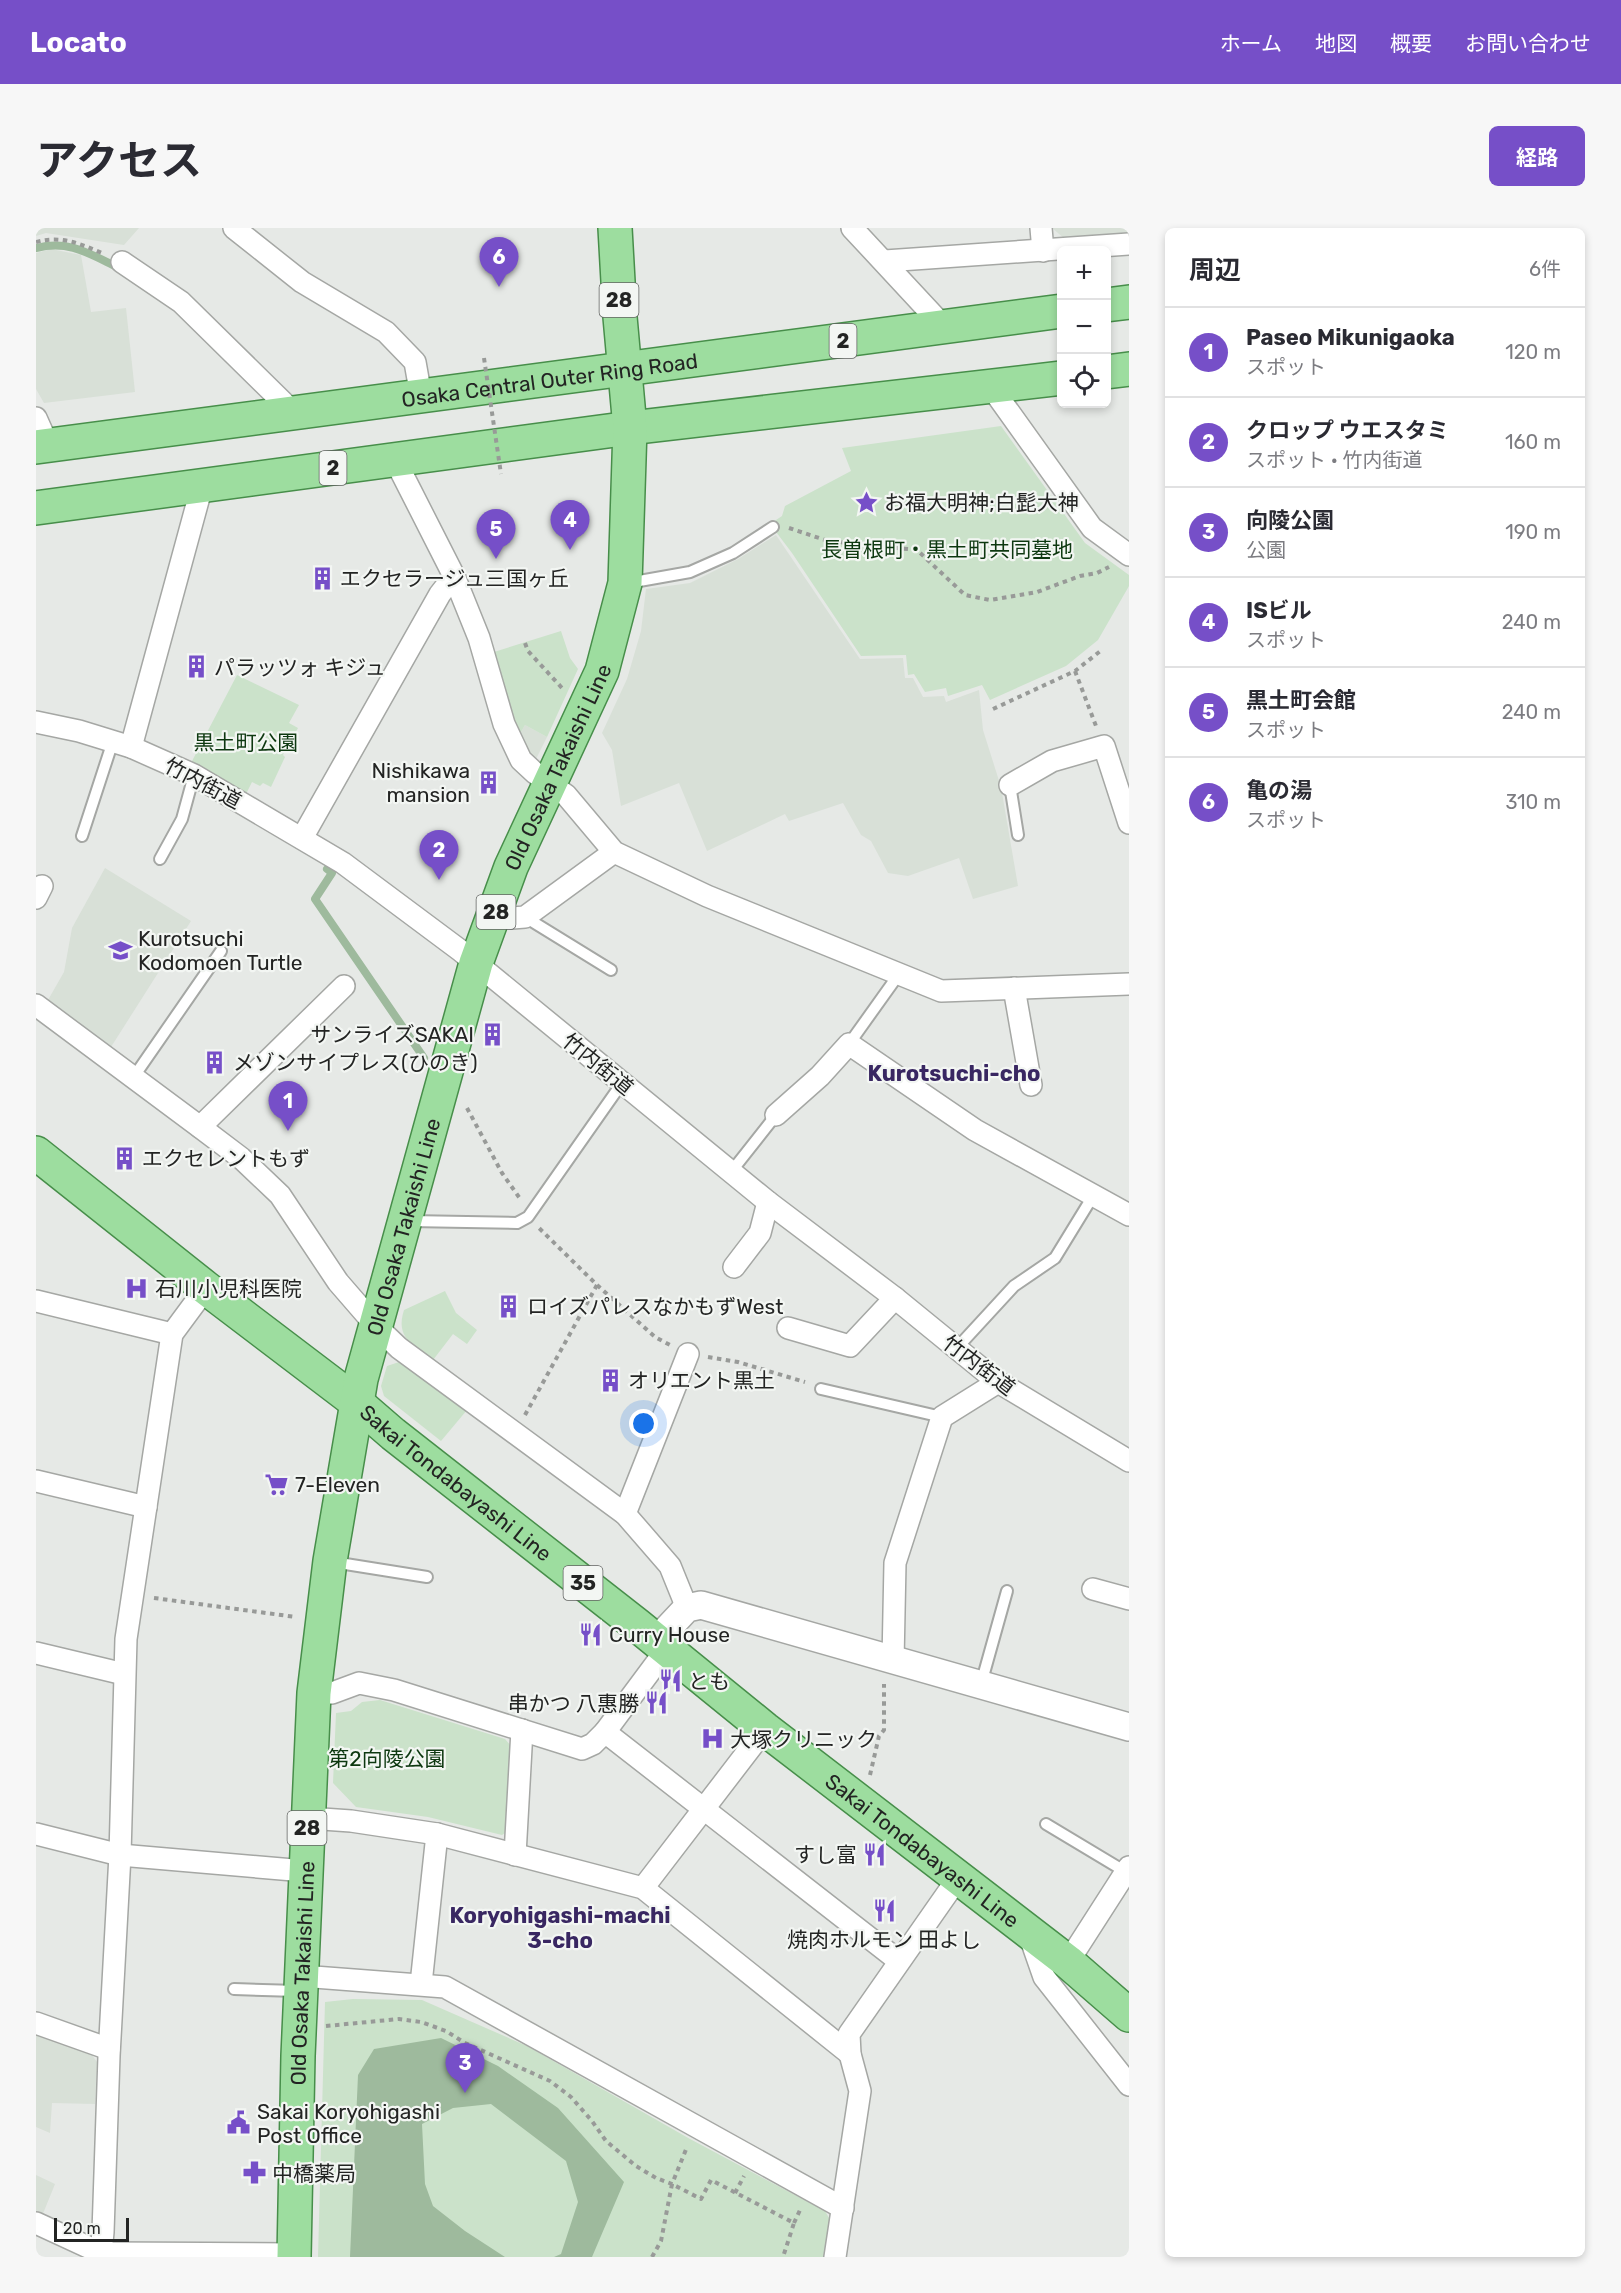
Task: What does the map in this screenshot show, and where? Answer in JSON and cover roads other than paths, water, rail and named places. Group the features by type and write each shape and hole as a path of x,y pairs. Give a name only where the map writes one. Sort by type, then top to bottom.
{"main road":[{"name":"Old Osaka Takaishi Line","path":"294,2256 305,1870 314,1693 330,1561 356,1402 476,963 510,915 511,867 602,671 625,584 630,428 615,228"},
{"path":"1111,304 1129,302"},
{"name":"Osaka Central Outer Ring Road","path":"40,437 296,415 422,396 624,371 1057,312"},
{"path":"1111,371 1129,369"},
{"name":"2","path":"36,508 630,428 1057,379"},
{"name":"Sakai Tondabayashi Line","path":"36,1153 206,1288 356,1402 393,1434 765,1729 1029,1935 1068,1962 1129,2015"}],"street":[{"path":"234,228 302,282 386,332 415,362 422,396"},
{"path":"852,228 944,327"},
{"path":"1041,228 1043,251"},
{"path":"885,261 1129,244"},
{"path":"122,262 181,302 296,415"},
{"path":"991,387 1092,528 1126,553"},
{"path":"395,460 454,576 479,638 504,724 521,760 566,795 614,852 707,896 941,991 1129,984"},
{"path":"122,744 202,486"},
{"path":"302,838 440,594 454,576"},
{"name":"竹内街道","path":"36,722 122,744 194,776 343,863 476,963 768,1202 895,1298 998,1382 1129,1461"},
{"path":"1010,785 1052,761 1104,746 1129,823"},
{"path":"510,915 614,852"},
{"path":"200,1127 344,986"},
{"path":"1014,988 1031,1085"},
{"path":"36,1005 241,1158 280,1195 338,1282 377,1327 399,1348 625,1514 670,1566 687,1608"},
{"path":"776,1115 820,1076 849,1044 975,1130 1093,1196 1125,1208"},
{"path":"734,1267 760,1233 768,1202"},
{"path":"100,2255 104,2232 109,2049 120,1855 126,1639 172,1334 206,1288"},
{"path":"788,1328 850,1346 895,1298"},
{"path":"36,1301 172,1334"},
{"path":"625,1514 688,1354"},
{"path":"888,1660 894,1563 942,1417 998,1382"},
{"path":"36,1481 146,1507"},
{"path":"1093,1589 1129,1599"},
{"path":"314,1693 332,1693 359,1683 394,1690 582,1749 593,1744 605,1732 687,1608 701,1605 1129,1727"},
{"path":"36,1653 124,1674"},
{"path":"643,1888 765,1729"},
{"path":"515,1855 522,1730"},
{"path":"605,1732 898,1961"},
{"path":"308,1818 351,1821 437,1834 643,1888 850,2054"},
{"path":"36,1834 120,1855 305,1870"},
{"path":"421,1983 437,1834"},
{"path":"1068,1962 1127,1869"},
{"path":"835,2257 860,2091 850,2054 849,2034 958,1878"},
{"path":"1029,1935 1044,1977 1129,2085"},
{"path":"301,1983 421,1983 445,1987 843,2208"},
{"path":"36,2024 109,2049"},
{"path":"36,2223 100,2255 294,2256"}],"lane":[{"path":"625,584 690,572 733,553 773,527"},
{"path":"82,836 122,744"},
{"path":"160,859 182,819 194,776"},
{"path":"1010,785 1018,835"},
{"path":"510,915 611,970"},
{"path":"133,1078 221,951"},
{"path":"849,1044 899,974"},
{"path":"406,1221 517,1223 529,1215 622,1083"},
{"path":"731,1172 776,1115"},
{"path":"956,1348 1014,1286 1054,1258 1093,1196"},
{"path":"821,1389 942,1417"},
{"path":"330,1561 427,1577"},
{"path":"981,1684 1007,1591"},
{"path":"1046,1824 1127,1869"},
{"path":"234,1989 301,1983"}],"waterway":[{"path":"36,248 58,246 78,249 117,267"},
{"path":"327,869 332,873 315,899 424,1058"}],"place":[{"name":"亀の湯","path":"499,287"},
{"name":"お福大明神;白髭大神","path":"866,502"},
{"name":"ISビル","path":"570,550"},
{"name":"黒土町会館","path":"496,559"},
{"name":"エクセラージュ三国ヶ丘","path":"322,578"},
{"name":"パラッツォ キジュ","path":"196,667"},
{"name":"Nishikawa mansion","path":"488,782"},
{"name":"クロップ ウエスタミ","path":"439,880"},
{"name":"Kurotsuchi Kodomoen Turtle","path":"120,950"},
{"name":"サンライズSAKAI","path":"492,1034"},
{"name":"メゾンサイプレス(ひのき)","path":"215,1062"},
{"name":"Paseo Mikunigaoka","path":"288,1131"},
{"name":"エクセレントもず","path":"124,1158"},
{"name":"石川小児科医院","path":"137,1288"},
{"name":"ロイズパレスなかもずWest","path":"509,1306"},
{"name":"オリエント黒土","path":"610,1380"},
{"name":"7-Eleven","path":"277,1484"},
{"name":"Curry House","path":"591,1634"},
{"name":"とも","path":"670,1681"},
{"name":"串かつ 八惠勝","path":"657,1703"},
{"name":"大塚クリニック","path":"712,1739"},
{"name":"すし富","path":"875,1854"},
{"name":"焼肉ホルモン 田よし","path":"884,1911"},
{"name":"向陵公園","path":"465,2093"},
{"name":"Sakai Koryohigashi Post Office","path":"239,2123"},
{"name":"中橋薬局","path":"254,2173"}],"district":[{"name":"Kurotsuchi-cho","path":"954,1073"},
{"name":"Koryohigashi-machi 3-cho","path":"560,1928"}],"park label":[{"name":"長曽根町・黒土町共同墓地","path":"947,549"},
{"name":"黒土町公園","path":"246,742"},
{"name":"第2向陵公園","path":"387,1758"}]}
